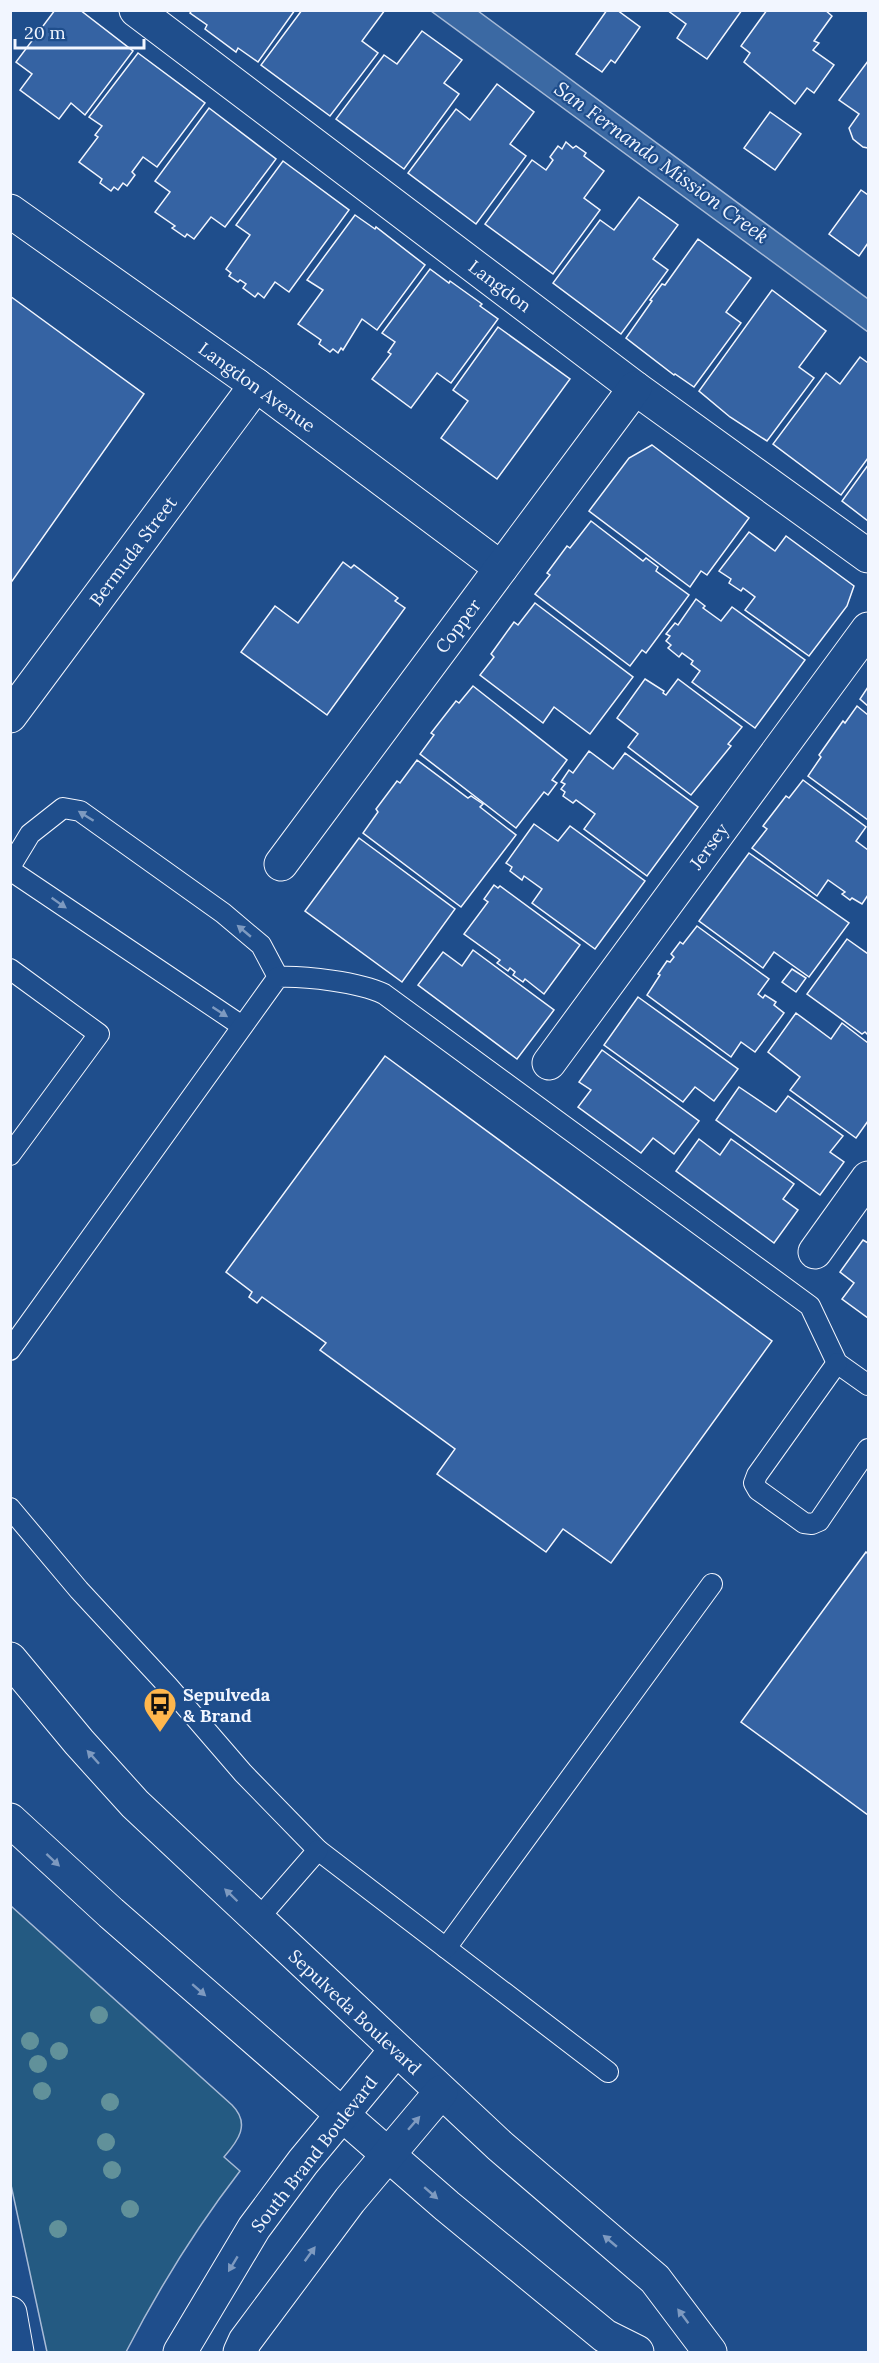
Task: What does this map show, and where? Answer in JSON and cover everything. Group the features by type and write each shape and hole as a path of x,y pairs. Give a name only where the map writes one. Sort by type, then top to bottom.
{"street":[{"name":"Langdon","path":"136,10 635,388 868,555"},
{"name":"Langdon Avenue","path":"10,211 256,385 501,568"},
{"name":"Bermuda Street","path":"10,716 256,385"},
{"name":"Copper","path":"280,864 635,388"},
{"name":"Jersey","path":"549,1063 868,629"},
{"path":"815,1252 868,1178"},
{"name":"Sepulveda Boulevard","path":"10,1659 135,1804 395,2050 513,2158 655,2279 710,2352"},
{"path":"10,1820 111,1913 447,2206 605,2336 637,2352"},
{"name":"South Brand Boulevard","path":"180,2352 254,2228 303,2162 395,2050"},
{"path":"240,2352 245,2341 338,2215 441,2092"},
{"path":"10,2313 17,2352"}],"lane":[{"path":"242,1026 10,868 30,834 63,808 80,811 223,913 261,945 278,977"},
{"path":"10,969 99,1034 10,1155"},
{"path":"10,1350 278,977 293,976 371,988 384,994 810,1306 837,1364 868,1385"},
{"path":"837,1364 757,1475 754,1483 758,1490 804,1523 812,1524 819,1521 868,1449"},
{"path":"10,1508 79,1590 168,1686 243,1773 318,1850 608,2073"},
{"path":"446,1948 712,1584"},
{"path":"257,1920 318,1850"}],"shaded area":[{"path":"11,1906 232,2105 241,2119 242,2126 238,2139 224,2157 240,2171 208,2214 179,2259 126,2352 47,2352 11,2185"}],"water":[{"name":"San Fernando Mission Creek","path":"431,11 478,11 868,299 868,332"}],"building":[{"path":"55,10 80,10 133,51 85,115 71,103 59,119 20,90 32,74 16,62"},
{"path":"192,10 295,10 258,62 238,48 236,52 205,29 207,25 190,13"},
{"path":"302,10 385,10 362,41 378,53 330,116 261,65"},
{"path":"607,10 617,10 640,27 615,63 611,60 602,72 576,54"},
{"path":"667,10 742,10 707,59 677,38 686,24"},
{"path":"767,10 825,10 832,16 814,41 819,43 813,50 834,65 814,93 807,88 795,104 744,62 750,53 741,46"},
{"path":"422,31 462,60 444,83 459,94 404,169 336,119 384,55 397,64"},
{"path":"138,53 205,103 157,167 143,157 132,172 135,175 127,186 123,183 118,190 114,187 111,191 100,183 102,179 79,162 98,137 95,135 102,126 89,117"},
{"path":"868,61 868,148 853,139 849,128 859,114 839,100"},
{"path":"497,84 534,112 510,144 526,156 476,224 408,173 456,109 470,120"},
{"path":"209,108 276,159 225,227 211,217 194,239 187,234 185,237 172,228 175,226 155,212 170,192 155,181"},
{"path":"770,112 801,134 775,170 744,148"},
{"path":"566,142 573,148 576,146 586,153 584,156 604,171 584,198 600,210 553,274 485,224 532,160 546,170 553,160 550,157 558,146 562,149"},
{"path":"283,161 349,210 289,292 275,282 264,298 258,293 255,297 243,288 246,284 229,276 231,273 226,269 250,235 236,225"},
{"path":"861,190 868,195 868,243 859,256 829,234"},
{"path":"639,197 678,225 653,259 668,270 621,334 553,283 600,220 614,230"},
{"path":"355,215 375,229 376,227 425,265 377,330 362,319 343,350 341,348 338,353 333,349 330,352 319,344 321,340 298,324 323,290 307,280"},
{"path":"698,239 751,278 726,312 741,323 694,387 674,375 626,338 652,301 650,300 662,284 665,285"},
{"path":"430,269 482,304 480,306 498,319 451,383 437,373 411,408 372,379 391,354 388,352 395,342 382,333"},
{"path":"772,290 826,331 799,367 814,378 767,441 730,417 699,391"},
{"path":"10,296 144,394 10,584"},
{"path":"498,327 570,379 497,479 441,438 468,401 453,390"},
{"path":"860,357 868,363 868,458 841,495 773,444 826,373 840,384"},
{"path":"652,445 749,518 707,575 701,571 690,587 589,511 629,458"},
{"path":"868,465 868,521 842,501"},
{"path":"591,521 643,561 646,558 658,567 656,571 689,595 646,653 642,650 630,666 535,594 550,575 547,573 567,546 570,548"},
{"path":"749,532 775,551 786,536 854,586 847,606 809,656 745,610 755,597 743,588 741,591 729,583 731,579 719,571"},
{"path":"343,562 351,568 354,565 398,598 395,601 405,608 327,715 241,652 275,606 298,623"},
{"path":"696,599 705,606 703,608 721,621 732,607 805,660 755,728 692,682 700,671 691,664 693,661 682,653 679,657 668,648 671,645 666,641 670,636 666,634 675,623 678,625"},
{"path":"535,603 633,677 590,734 554,707 543,723 480,675 494,657 491,654 514,622 518,625"},
{"path":"645,679 664,691 666,695 678,679 742,727 728,744 731,746 691,795 628,747 638,734 617,718"},
{"path":"473,686 567,760 552,780 557,783 548,795 544,792 516,828 420,754 434,735 431,733 456,701 459,703"},
{"path":"868,687 868,706 860,699"},
{"path":"857,706 868,715 868,820 808,776 821,757 819,755 843,721 845,723"},
{"path":"589,751 613,769 625,753 698,807 647,876 584,829 595,814 576,800 573,803 563,796 565,792 561,789 565,784 561,782 569,770 573,773"},
{"path":"417,760 468,798 471,796 483,804 480,807 516,835 461,907 363,833 378,812 376,809 397,781 400,783"},
{"path":"803,780 866,827 856,841 868,850 868,895 862,904 852,898 850,900 842,894 845,892 828,880 817,896 752,848 767,829 763,826 786,796 789,798"},
{"path":"534,824 558,841 570,826 645,881 595,949 532,903 542,889 524,876 522,880 510,871 512,867 506,863"},
{"path":"359,838 455,909 402,982 305,911"},
{"path":"749,853 849,923 809,977 774,952 763,968 699,921"},
{"path":"494,885 498,888 500,886 580,945 544,994 525,979 523,982 513,975 515,972 510,968 508,971 497,963 500,960 464,934 488,902 484,899"},
{"path":"697,926 769,979 758,994 763,998 765,995 776,1002 774,1005 784,1013 755,1052 741,1042 731,1057 647,995 667,961 670,962 674,957 671,954 680,942 683,944"},
{"path":"847,939 868,954 868,1035 865,1032 862,1034 807,994"},
{"path":"473,950 554,1010 517,1059 418,985 443,952 462,966"},
{"path":"792,969 806,978 796,992 782,982"},
{"path":"638,997 738,1069 714,1101 695,1087 683,1102 604,1045"},
{"path":"796,1013 831,1039 842,1023 868,1043 868,1121 856,1138 790,1090 800,1077 768,1052"},
{"path":"602,1050 699,1121 674,1154 653,1138 641,1153 578,1107 591,1090 579,1082"},
{"path":"385,1056 772,1341 611,1563 563,1529 546,1552 437,1474 455,1449 320,1350 326,1343 262,1297 257,1303 249,1297 252,1292 226,1272"},
{"path":"739,1087 776,1112 788,1096 843,1136 830,1152 844,1162 820,1195 716,1120"},
{"path":"699,1139 720,1155 731,1139 794,1184 783,1199 798,1210 774,1243 676,1171"},
{"path":"863,1240 868,1243 868,1318 842,1299 854,1283 840,1272"},
{"path":"866,1552 868,1554 868,1815 741,1722"}],"place":[{"name":"Sepulveda & Brand","path":"160,1733"}]}
